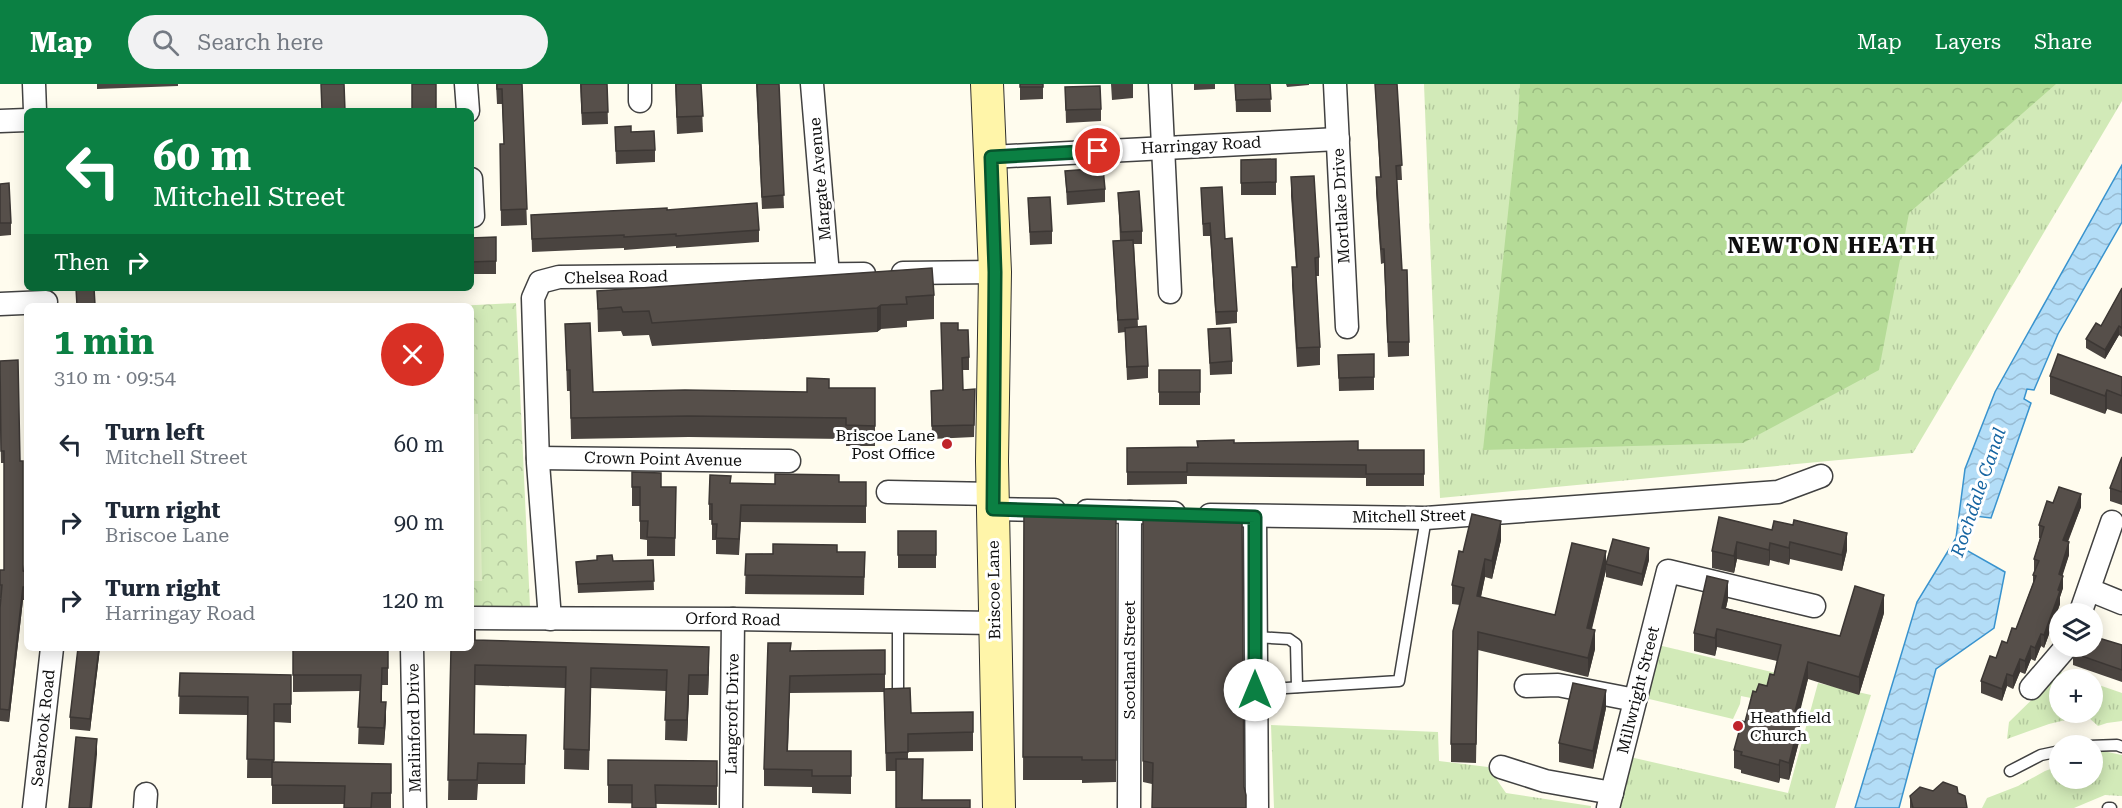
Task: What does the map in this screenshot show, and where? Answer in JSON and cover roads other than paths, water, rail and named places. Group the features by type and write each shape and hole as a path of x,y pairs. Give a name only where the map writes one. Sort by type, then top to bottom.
{"street":[{"path":"34,84 35,108"},
{"path":"466,84 468,108"},
{"name":"Margate Avenue","path":"813,84 828,275"},
{"name":"Briscoe Lane","path":"987,84 995,272 992,461 999,808"},
{"path":"1160,84 1170,292"},
{"name":"Mortlake Drive","path":"1335,84 1347,327"},
{"path":"0,121 24,120"},
{"name":"Harringay Road","path":"991,157 1338,139"},
{"name":"Chelsea Road","path":"550,619 538,458 533,298 540,282 559,277 995,272"},
{"path":"0,304 46,299"},
{"name":"Crown Point Avenue","path":"538,458 789,461"},
{"name":"Mitchell Street","path":"888,492 1130,512 1255,517 1426,518 1778,492 1821,476"},
{"name":"Scotland Street","path":"1129,808 1130,512"},
{"path":"1255,517 1257,808"},
{"path":"2085,603 2112,522"},
{"name":"Millwright Street","path":"1610,801 1668,572 1814,606"},
{"path":"2090,590 2122,603"},
{"name":"Orford Road","path":"474,618 995,623"},
{"name":"Langcroft Drive","path":"731,808 733,619"},
{"name":"Seabrook Road","path":"34,808 52,651"},
{"name":"Marlinford Drive","path":"412,651 415,808"},
{"path":"2031,688 2058,657"},
{"path":"1526,686 1558,685 1635,700"},
{"path":"1501,766 1610,801"}],"lane":[{"path":"1255,690 1399,681 1426,518"},
{"path":"898,622 898,700"},
{"path":"1255,637 1289,639 1296,644 1297,687"},
{"path":"2103,746 2122,747"},
{"path":"2010,771 2049,753"}],"water":[{"name":"Rochdale Canal","path":"2122,165 2122,222 2058,334 2034,390 2027,389 2024,399 2031,403 1991,518 1975,516 1966,550 2005,572 1994,628 1936,669 1899,808 1855,808 1917,602 1956,538 1965,469 1995,392"}],"place":[{"name":"Briscoe Lane Post Office","path":"947,444"},
{"name":"Heathfield Church","path":"1738,726"}],"district":[{"name":"NEWTON HEATH","path":"1832,245"}]}
